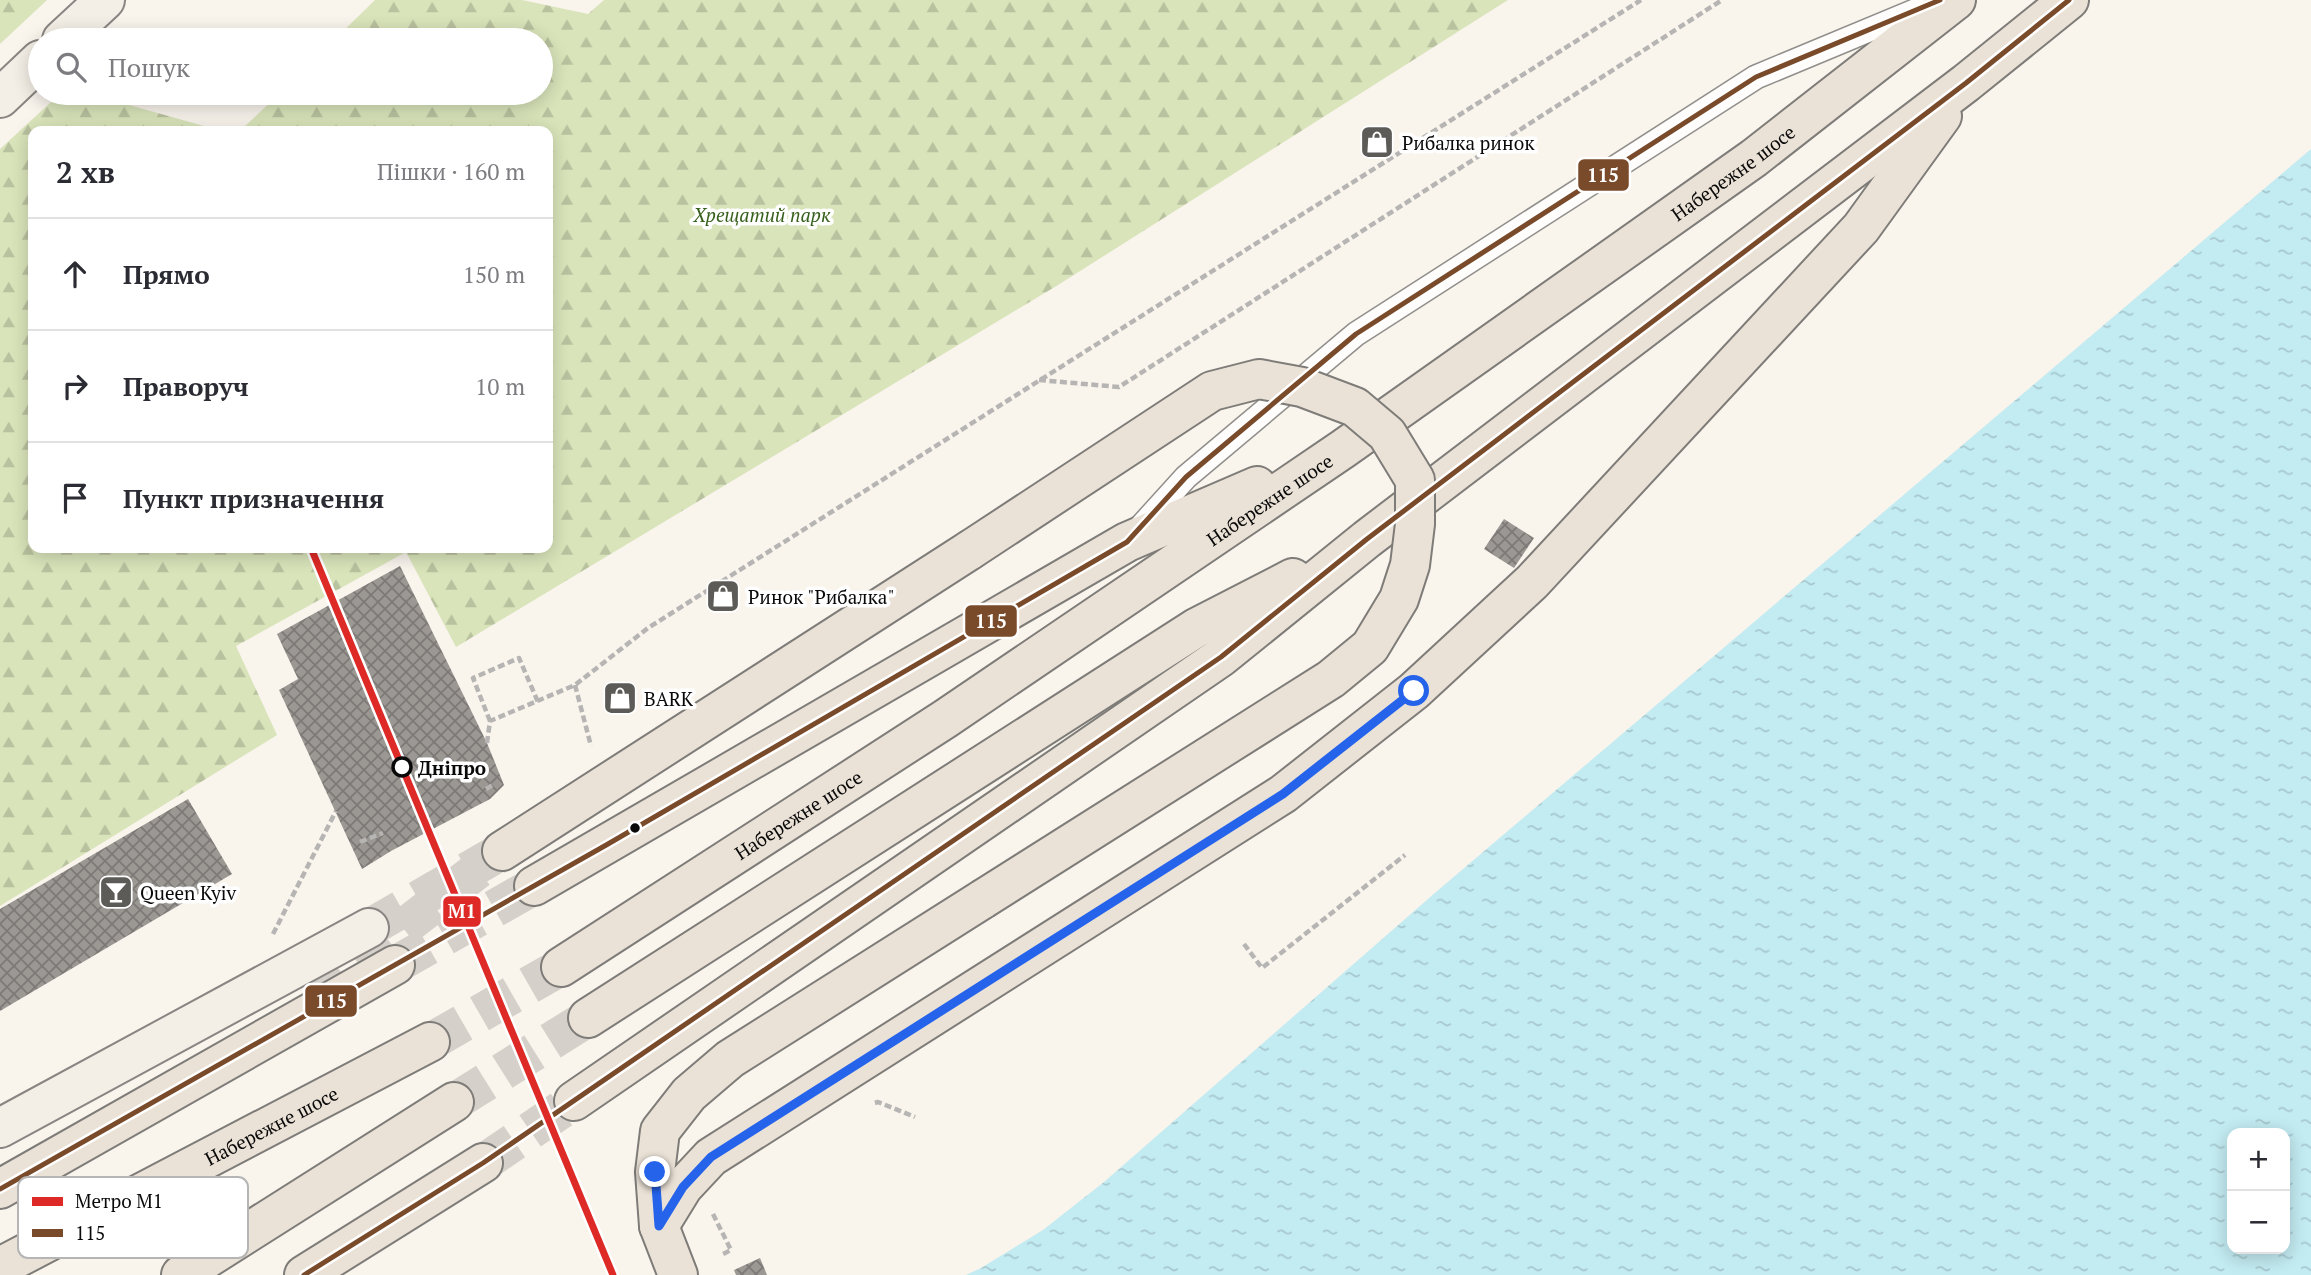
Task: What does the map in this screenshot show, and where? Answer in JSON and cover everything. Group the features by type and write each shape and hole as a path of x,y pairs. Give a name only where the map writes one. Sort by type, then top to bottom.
{"main road":[{"path":"75,28 105,0"},
{"name":"Набережне шосе","path":"561,967 945,719 1343,449 1754,158 1956,0"},
{"path":"575,1101 1221,657 1367,540 1966,83 2069,0"},
{"path":"0,98 28,71"},
{"path":"659,1226 683,1187 711,1157 1283,794 1414,691 1532,582 1861,228 1966,83"},
{"path":"502,851 1212,391 1259,379 1302,387 1355,407 1387,434 1415,480 1415,524 1410,565 1399,599 1370,647 1331,679 730,1059 689,1094 660,1131 655,1172 659,1226 678,1275"},
{"path":"534,886 1127,542 1343,449"},
{"path":"588,1018 1196,628 1367,540"},
{"path":"0,1128 369,928"},
{"path":"21,1177 395,965"},
{"name":"Набережне шосе","path":"173,1177 430,1042"},
{"path":"248,1233 454,1102"},
{"path":"304,1275 483,1163"},
{"path":"0,1189 18,1179"},
{"name":"Набережне шосе","path":"0,1268 19,1258"},
{"path":"181,1275 208,1258"}],"lane":[{"path":"1127,542 1185,477 1356,334 1756,77 1940,0"}],"path":[{"path":"490,722 575,685 648,628 1641,0"},
{"path":"1038,380 1119,387 1722,0"},
{"path":"487,743 490,722 473,678 519,657 538,702"},
{"path":"575,685 594,757"},
{"path":"486,789 494,784"},
{"path":"271,937 336,811"},
{"path":"360,842 383,833"},
{"path":"1244,944 1262,968 1405,855"},
{"path":"713,1213 731,1250 721,1255"}],"green space":[{"path":"0,0 47,0 0,44"},
{"name":"Хрещатий парк","path":"375,0 522,0 588,14 604,0 1508,0 1058,285 456,647 407,553 553,553 553,126 245,126 267,105 553,105 553,28 346,28"},
{"name":"Хрещатий парк","path":"48,105 129,105 204,126 28,126 28,553 404,553 236,646 277,735 0,906 0,149"}],"water":[{"path":"2311,149 2311,1275 966,1275 1043,1230 1104,1182 1436,892"}],"building":[{"path":"1504,519 1534,538 1514,568 1484,549"},
{"path":"400,566 487,743 504,785 490,799 362,869 279,690 298,679 277,634"},
{"name":"Queen Kyiv","path":"188,799 232,874 0,1011 0,909"},
{"path":"760,1258 767,1275 736,1275 734,1270"}],"tunnel":[{"path":"369,928 502,851"},
{"path":"313,998 502,851"},
{"path":"395,965 534,886"},
{"path":"430,1042 561,967"},
{"path":"454,1102 588,1018"},
{"path":"483,1163 574,1101"}],"metro line":[{"name":"M1","path":"313,553 613,1275"}],"transit line":[{"name":"115","path":"21,1177 608,844 1127,542 1186,477 1356,334 1756,77 1940,0"},
{"name":"115","path":"304,1275 483,1163 1221,657 1367,539 1966,83 2069,0"},
{"name":"115","path":"0,1189 18,1179"}],"place":[{"name":"Рибалка ринок","path":"1377,142"},
{"name":"Ринок \"Рибалка\"","path":"723,596"},
{"name":"BARK","path":"620,698"},
{"name":"Дніпро","path":"402,767"},
{"name":"Queen Kyiv","path":"116,892"}],"route":[{"path":"655,1172 659,1226 683,1187 711,1157 1283,794 1414,691"}]}
